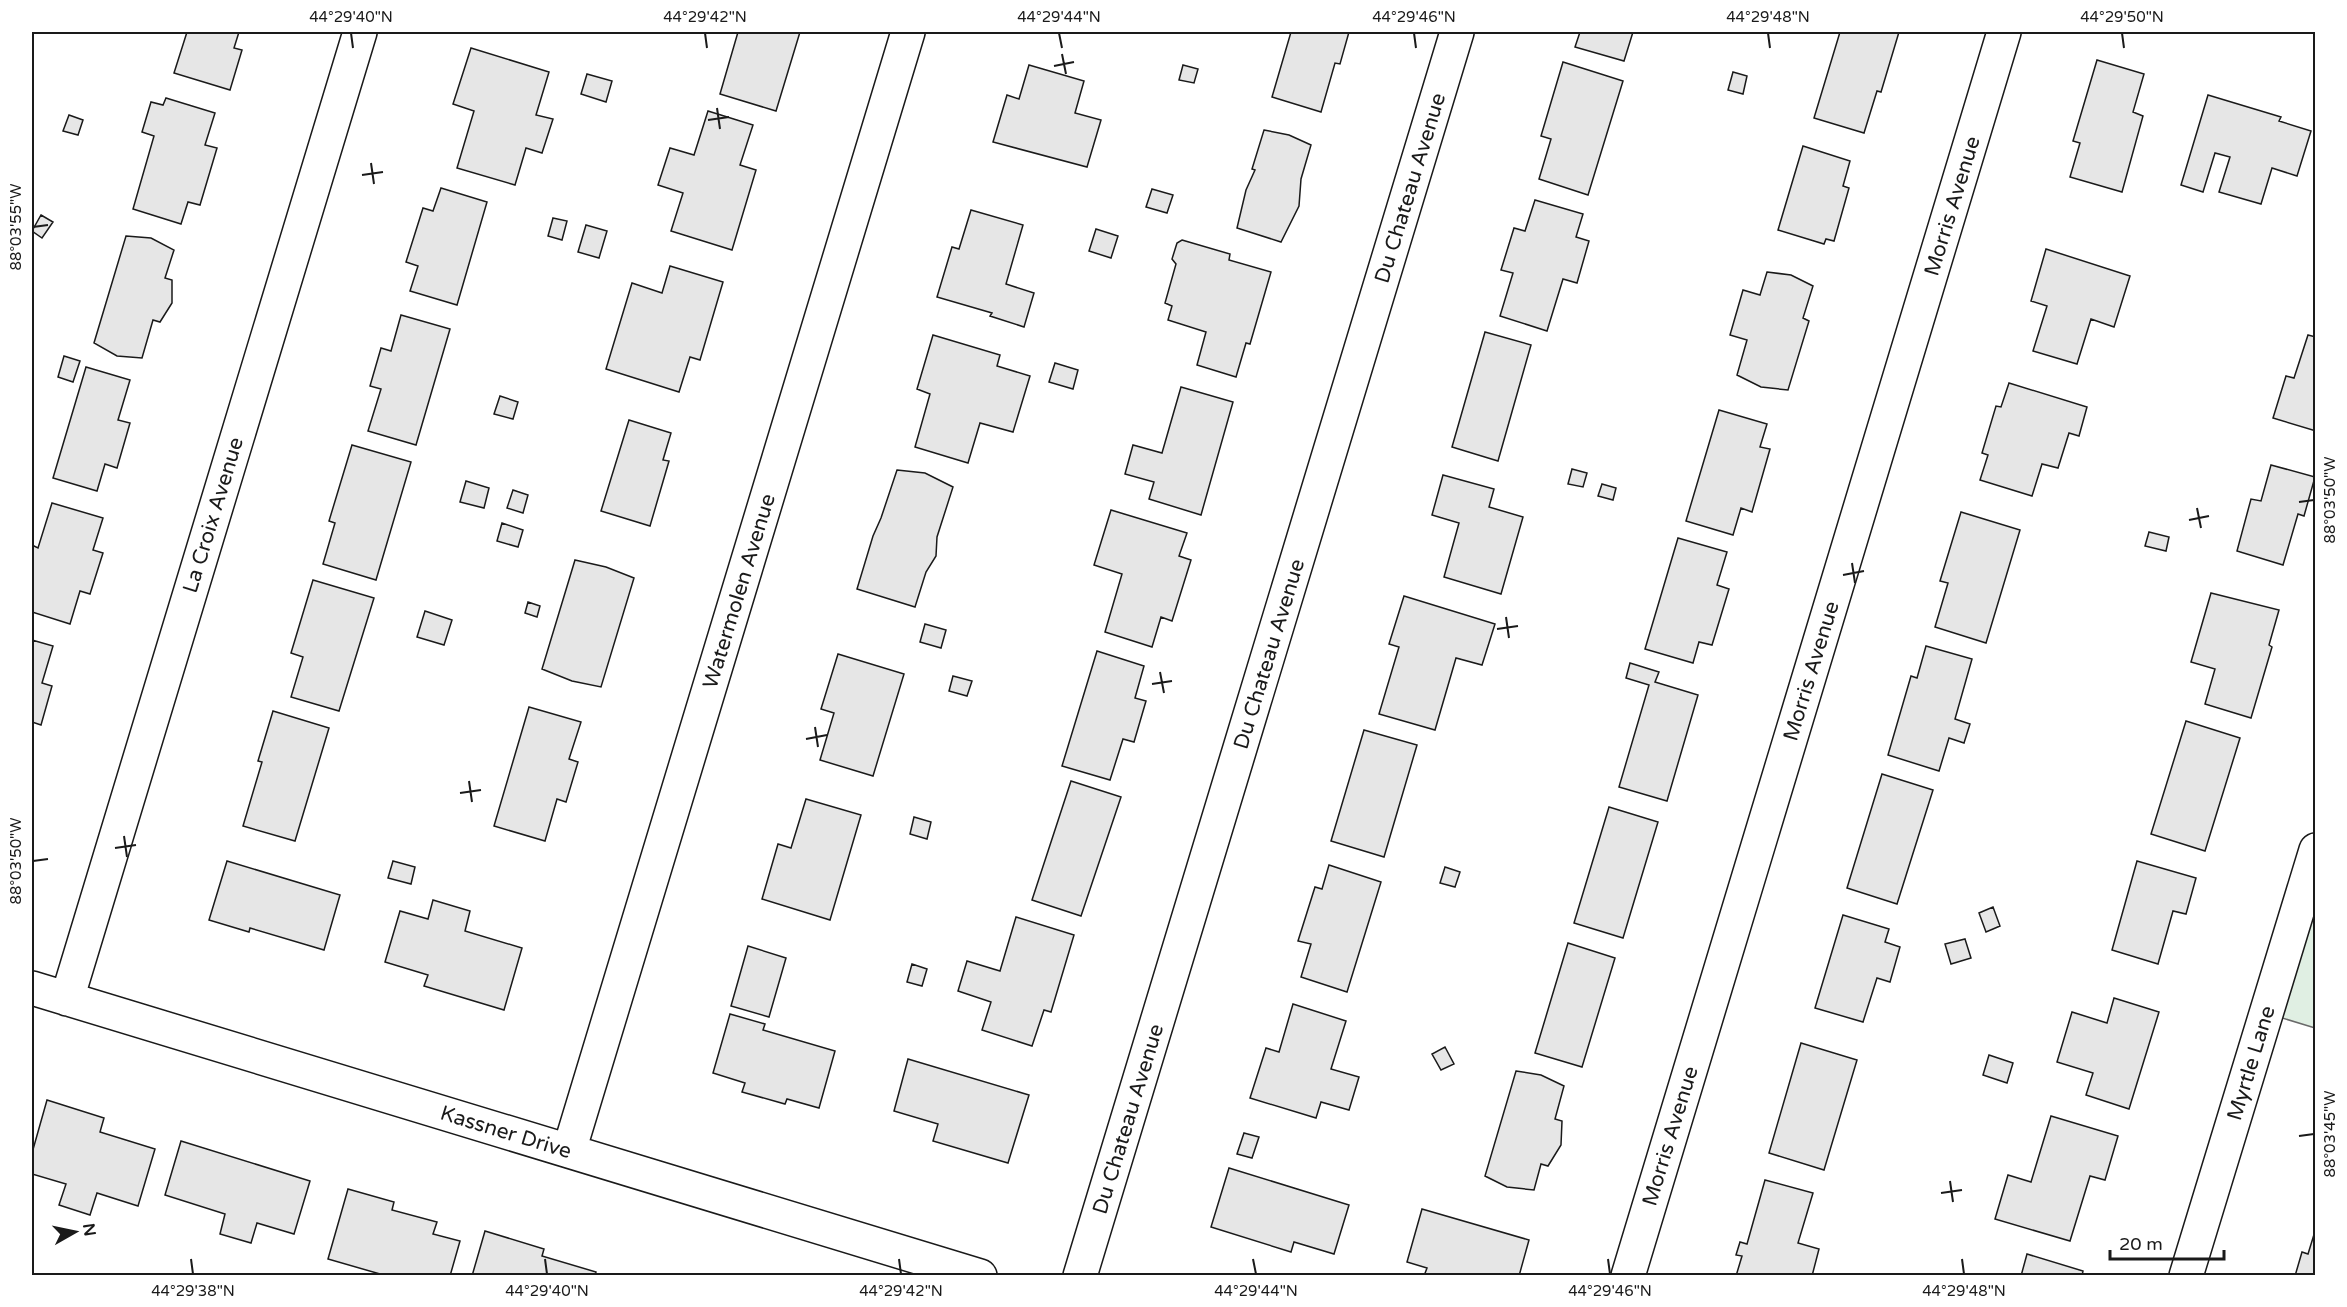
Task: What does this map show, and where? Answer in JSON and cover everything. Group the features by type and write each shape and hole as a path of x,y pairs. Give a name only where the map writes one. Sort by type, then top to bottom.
{"street":[{"name":"La Croix Avenue","path":"67,999 360,32"},
{"name":"Watermolen Avenue","path":"570,1151 908,32"},
{"name":"Du Chateau Avenue","path":"1080,1275 1457,32"},
{"name":"Morris Avenue","path":"1628,1275 2004,32"},
{"name":"Myrtle Lane","path":"2186,1275 2316,850"},
{"name":"Kassner Drive","path":"32,988 981,1275"}],"green space":[{"path":"2315,850 2315,1028 2266,1013"}],"building":[{"path":"187,32 239,32 234,48 242,50 230,90 174,73"},
{"path":"738,32 800,32 776,111 720,94"},
{"path":"1291,32 1349,32 1340,64 1335,63 1321,112 1272,97"},
{"path":"1580,32 1633,32 1624,61 1575,47"},
{"path":"1840,32 1899,32 1881,92 1877,91 1864,133 1814,118"},
{"path":"471,48 549,72 536,115 553,119 542,153 526,148 515,185 457,168 474,111 453,104"},
{"path":"2097,60 2144,74 2133,112 2143,116 2122,192 2070,177 2080,143 2073,141"},
{"path":"1563,62 1623,81 1588,195 1539,179 1551,139 1541,136"},
{"path":"1029,65 1084,81 1075,113 1101,120 1087,167 993,142 1007,95 1019,99"},
{"path":"1183,65 1198,69 1194,83 1179,80"},
{"path":"1733,72 1747,76 1743,94 1728,90"},
{"path":"587,74 612,81 606,102 581,94"},
{"path":"2208,95 2281,117 2279,121 2311,131 2297,176 2272,168 2261,204 2219,192 2230,157 2215,153 2203,192 2181,185"},
{"path":"166,98 215,113 205,145 217,148 200,205 188,202 181,224 133,209 154,136 142,132 151,102 163,105"},
{"path":"708,111 753,125 740,165 756,170 732,250 671,231 683,193 658,185 670,148 694,155"},
{"path":"69,115 83,120 78,135 63,131"},
{"path":"1264,130 1289,135 1311,145 1301,179 1299,206 1281,242 1237,228 1246,190 1255,170 1252,169"},
{"path":"1803,146 1850,161 1843,186 1849,188 1834,241 1826,239 1824,244 1778,230"},
{"path":"441,188 487,202 457,305 410,291 418,266 406,262 423,208 433,211"},
{"path":"1152,189 1173,195 1167,213 1146,207"},
{"path":"1535,200 1583,214 1576,237 1589,241 1577,283 1563,279 1547,331 1500,316 1513,273 1501,270 1514,228 1525,231"},
{"path":"971,210 1023,225 1006,284 1034,293 1024,327 990,316 992,313 937,297 952,247 959,249"},
{"path":"41,215 53,222 42,238 32,231"},
{"path":"553,218 567,221 562,240 548,236"},
{"path":"586,225 607,231 599,258 578,252"},
{"path":"1096,229 1118,236 1111,258 1089,251"},
{"path":"126,236 151,238 174,250 165,278 172,280 172,303 160,322 153,320 142,358 117,356 94,343"},
{"path":"1182,240 1230,254 1229,260 1271,272 1250,344 1246,343 1236,377 1197,365 1206,332 1168,320 1172,306 1165,303 1176,264 1172,259 1177,243"},
{"path":"2046,249 2130,276 2114,327 2091,319 2077,364 2033,351 2047,306 2031,301"},
{"path":"670,266 723,282 700,360 690,357 679,392 606,369 632,283 662,293"},
{"path":"1767,272 1791,275 1813,286 1803,318 1809,321 1788,390 1761,387 1737,375 1747,340 1730,335 1743,290 1760,295"},
{"path":"401,315 450,329 416,445 368,431 381,389 370,386 381,348 391,351"},
{"path":"1485,332 1531,345 1498,461 1452,447"},
{"path":"933,335 1000,355 997,366 1030,376 1013,432 980,423 968,463 915,447 930,394 917,389"},
{"path":"2308,335 2316,337 2316,431 2273,418 2286,376 2294,378"},
{"path":"64,356 80,361 73,382 58,377"},
{"path":"1055,363 1078,370 1073,389 1049,382"},
{"path":"86,367 130,380 118,420 130,423 117,468 105,464 97,491 53,478"},
{"path":"2009,383 2087,407 2079,436 2069,433 2058,468 2042,464 2032,496 1980,480 1988,455 1982,453 1996,406 2001,407"},
{"path":"1181,387 1233,402 1201,515 1149,499 1154,482 1125,474 1133,445 1162,453"},
{"path":"500,396 518,402 513,419 494,414"},
{"path":"1719,410 1767,424 1760,447 1770,449 1752,512 1741,508 1733,535 1686,521"},
{"path":"629,420 671,433 663,460 669,461 650,526 601,511"},
{"path":"352,445 411,462 376,580 323,564 335,523 329,521"},
{"path":"2271,465 2315,477 2304,516 2298,514 2283,565 2237,551 2251,499 2261,501"},
{"path":"1572,469 1587,473 1583,487 1568,484"},
{"path":"897,470 925,473 953,487 937,537 936,556 926,572 915,607 857,589"},
{"path":"1443,475 1494,489 1489,507 1523,517 1501,594 1444,577 1459,523 1432,515"},
{"path":"466,481 489,488 484,508 460,502"},
{"path":"1602,484 1616,488 1613,500 1598,496"},
{"path":"513,490 528,495 523,513 507,508"},
{"path":"52,503 103,518 93,550 103,553 90,594 80,591 70,624 32,612 32,545 38,548"},
{"path":"1111,510 1187,533 1179,556 1191,560 1172,621 1161,617 1152,647 1105,632 1122,574 1094,565"},
{"path":"1961,512 2020,530 1986,643 1935,627 1948,583 1940,581"},
{"path":"502,523 523,530 518,547 497,541"},
{"path":"2149,532 2169,537 2166,551 2145,546"},
{"path":"1678,538 1727,552 1717,585 1729,589 1712,645 1699,642 1693,663 1645,649"},
{"path":"575,560 606,567 634,578 601,687 572,681 542,669"},
{"path":"313,580 374,598 339,711 291,697 303,657 291,653"},
{"path":"2211,593 2279,610 2269,645 2272,647 2251,718 2205,704 2215,669 2191,662"},
{"path":"1404,596 1495,624 1482,665 1456,658 1435,730 1379,714 1399,647 1389,644"},
{"path":"528,602 540,606 537,617 525,613"},
{"path":"425,611 452,620 444,645 417,637"},
{"path":"925,624 946,630 941,648 920,642"},
{"path":"32,640 53,646 42,683 52,686 41,725 32,722"},
{"path":"1926,646 1972,659 1955,719 1970,724 1964,743 1949,738 1939,771 1888,755 1911,676 1917,678"},
{"path":"1097,651 1144,666 1135,698 1146,701 1134,742 1123,739 1110,780 1062,766"},
{"path":"838,654 904,674 873,776 820,760 834,713 821,709"},
{"path":"1630,663 1659,672 1655,682 1698,695 1667,801 1619,787 1649,685 1626,678"},
{"path":"953,676 972,681 967,696 949,691"},
{"path":"529,707 581,722 569,759 578,762 566,802 557,799 545,841 494,826"},
{"path":"273,711 329,728 295,841 243,826 262,762 258,761"},
{"path":"2186,721 2240,738 2205,851 2151,834"},
{"path":"1364,730 1417,745 1384,857 1331,841"},
{"path":"1882,774 1933,790 1897,904 1847,888"},
{"path":"1071,781 1121,797 1081,916 1032,900"},
{"path":"806,799 861,815 830,920 762,899 778,844 791,848"},
{"path":"1609,807 1658,822 1623,938 1574,923"},
{"path":"914,817 931,822 927,839 910,834"},
{"path":"227,861 340,895 324,950 250,928 249,932 209,920"},
{"path":"393,861 415,867 411,884 388,878"},
{"path":"2137,861 2196,878 2186,914 2173,911 2158,964 2112,950"},
{"path":"1329,865 1381,882 1347,992 1301,977 1311,944 1298,941 1315,887 1322,889"},
{"path":"1445,867 1460,872 1455,887 1440,883"},
{"path":"433,900 470,911 465,931 522,948 504,1010 424,986 428,975 385,962 400,911 428,919"},
{"path":"1993,907 2000,926 1986,932 1979,913"},
{"path":"1843,915 1889,929 1885,942 1900,947 1890,982 1877,978 1863,1022 1815,1008"},
{"path":"1016,917 1074,935 1051,1012 1044,1010 1032,1046 982,1030 991,1002 958,991 967,961 1000,971"},
{"path":"1965,939 1971,958 1951,964 1945,944"},
{"path":"1568,943 1615,958 1582,1067 1535,1053"},
{"path":"748,946 786,958 769,1017 731,1006"},
{"path":"912,964 927,969 922,986 907,982"},
{"path":"2114,998 2159,1012 2129,1109 2086,1095 2093,1073 2057,1062 2072,1012 2107,1023"},
{"path":"1293,1004 1346,1021 1331,1069 1359,1077 1349,1110 1321,1102 1316,1118 1250,1098 1266,1048 1279,1052"},
{"path":"730,1014 765,1024 763,1030 835,1051 819,1108 787,1099 785,1104 742,1092 745,1083 713,1073"},
{"path":"1801,1043 1857,1060 1824,1170 1769,1153"},
{"path":"1445,1047 1454,1064 1441,1070 1432,1054"},
{"path":"1989,1055 2013,1063 2007,1083 1983,1075"},
{"path":"908,1059 1029,1095 1008,1163 933,1141 938,1124 894,1111"},
{"path":"1516,1071 1541,1075 1564,1086 1555,1119 1562,1121 1561,1145 1548,1166 1541,1164 1534,1190 1507,1187 1485,1176"},
{"path":"47,1100 104,1118 100,1132 155,1149 138,1206 97,1193 90,1215 59,1205 66,1184 32,1174 32,1153"},
{"path":"2051,1116 2118,1136 2105,1180 2090,1176 2070,1241 1995,1219 2008,1175 2031,1182"},
{"path":"1244,1133 1259,1137 1252,1158 1237,1154"},
{"path":"181,1141 310,1181 294,1234 257,1223 251,1243 220,1234 225,1214 165,1195"},
{"path":"1229,1168 1349,1205 1334,1254 1294,1242 1291,1252 1211,1227"},
{"path":"1765,1180 1813,1193 1798,1243 1819,1249 1812,1276 1736,1276 1742,1256 1736,1255 1740,1242 1747,1244"},
{"path":"348,1189 394,1202 392,1210 437,1222 433,1234 460,1241 450,1276 387,1276 328,1259"},
{"path":"1422,1209 1529,1240 1519,1276 1424,1276 1427,1268 1407,1262"},
{"path":"2316,1228 2316,1276 2295,1276 2302,1252 2308,1254"},
{"path":"485,1231 544,1249 542,1256 596,1272 595,1276 472,1276"},
{"path":"2027,1254 2083,1271 2082,1276 2021,1276"}]}
